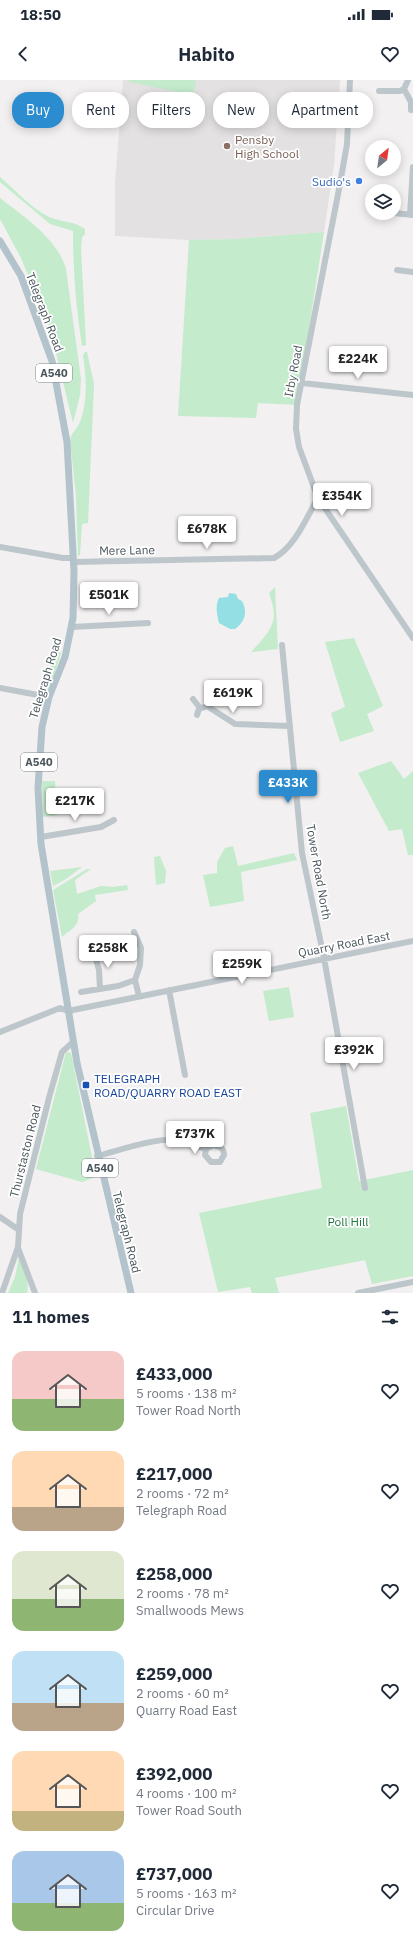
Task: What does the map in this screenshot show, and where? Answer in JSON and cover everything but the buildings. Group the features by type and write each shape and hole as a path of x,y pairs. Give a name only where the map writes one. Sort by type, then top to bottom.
{"main road":[{"name":"Telegraph Road","path":"0,241 21,276 52,361 67,442 73,560 72,627 65,657 50,697 42,727 38,788 40,837 73,1042 97,1156 131,1293"}],"street":[{"name":"Irby Road","path":"350,80 346,144 340,184 297,405 296,429 299,447 318,498 413,638"},
{"path":"379,91 400,91 404,89 408,80"},
{"path":"404,89 411,102 411,110"},
{"path":"401,214 412,215 413,167"},
{"path":"397,270 413,272"},
{"path":"302,383 413,395"},
{"name":"Mere Lane","path":"0,547 73,560 274,558 282,554 292,542 318,498"},
{"path":"72,627 148,623"},
{"name":"Tower Road North","path":"282,645 302,853 324,958 365,1188"},
{"path":"0,688 50,697"},
{"path":"193,699 200,708"},
{"path":"197,714 200,708 207,706 213,708 227,721 234,724 290,726"},
{"path":"40,837 101,826 114,820"},
{"path":"134,932 141,948 140,965 135,980 139,996"},
{"name":"Quarry Road East","path":"0,1032 60,1008 68,1011 413,941"},
{"path":"94,952 99,970 100,989"},
{"path":"82,992 118,986 135,980"},
{"path":"169,990 184,1075"},
{"name":"Thurstaston Road","path":"2,1293 18,1247 20,1214 60,1060 66,1047 73,1042"},
{"path":"97,1156 146,1144 174,1140 185,1141 206,1149"},
{"path":"0,1217 19,1230"},
{"path":"18,1247 35,1293"},
{"path":"358,1293 390,1290 413,1282"}],"shaded area":[{"name":"Pensby High School","path":"123,80 340,80 339,92 277,92 277,128 337,128 334,165 324,232 234,239 189,240 115,236 115,183 119,128 129,128 129,92 122,92"}],"green space":[{"path":"129,80 196,80 194,92 178,92 129,82"},
{"path":"0,177 42,213 53,219 77,224 85,229 85,234 82,237 81,248 86,345 82,346 78,317 74,275 73,231 50,224 0,182"},
{"path":"0,198 39,229 62,258 66,269 81,379 80,395 73,423 51,332 21,258 0,219"},
{"path":"324,232 297,405 258,403 256,418 178,416 189,240 234,239"},
{"path":"87,352 94,384 88,523 82,524 80,555 78,556 76,496 70,440 80,422 85,403 86,379 83,355"},
{"path":"275,587 278,649 251,652 266,635 272,625 274,612 269,593"},
{"path":"354,638 383,706 367,714 374,731 340,742 331,713 345,707 325,642"},
{"path":"55,651 61,653 50,689 39,692 53,662"},
{"path":"391,761 404,779 413,771 413,855 408,855 402,829 389,831 358,773"},
{"path":"42,781 55,781 57,815 43,817"},
{"path":"233,846 238,866 294,853 297,860 241,872 244,901 210,907 203,875 217,873 217,862 225,848"},
{"path":"160,856 166,871 165,883 156,885 154,857"},
{"path":"82,867 66,879 53,886 50,871"},
{"path":"87,869 91,869 75,880 77,894 101,886 113,887 127,885 128,890 95,895 96,901 78,914 76,925 62,937 53,890"},
{"path":"289,987 294,1017 269,1021 263,991"},
{"path":"66,1052 71,1053 96,1177 82,1182 36,1169"},
{"name":"Poll Hill","path":"346,1106 359,1181 413,1170 413,1276 372,1284 365,1260 275,1278 279,1293 252,1293 250,1287 218,1292 199,1213 322,1188 310,1113"},
{"path":"19,1257 28,1284 27,1293 8,1293 15,1277"}],"water":[{"path":"229,593 236,594 238,599 242,601 245,609 243,620 235,629 230,629 219,623 217,607 219,598 228,597"}],"place":[{"name":"Pensby High School","path":"227,146"},
{"name":"Sudio's","path":"359,181"},
{"name":"TELEGRAPH ROAD/QUARRY ROAD EAST","path":"86,1085"}]}
